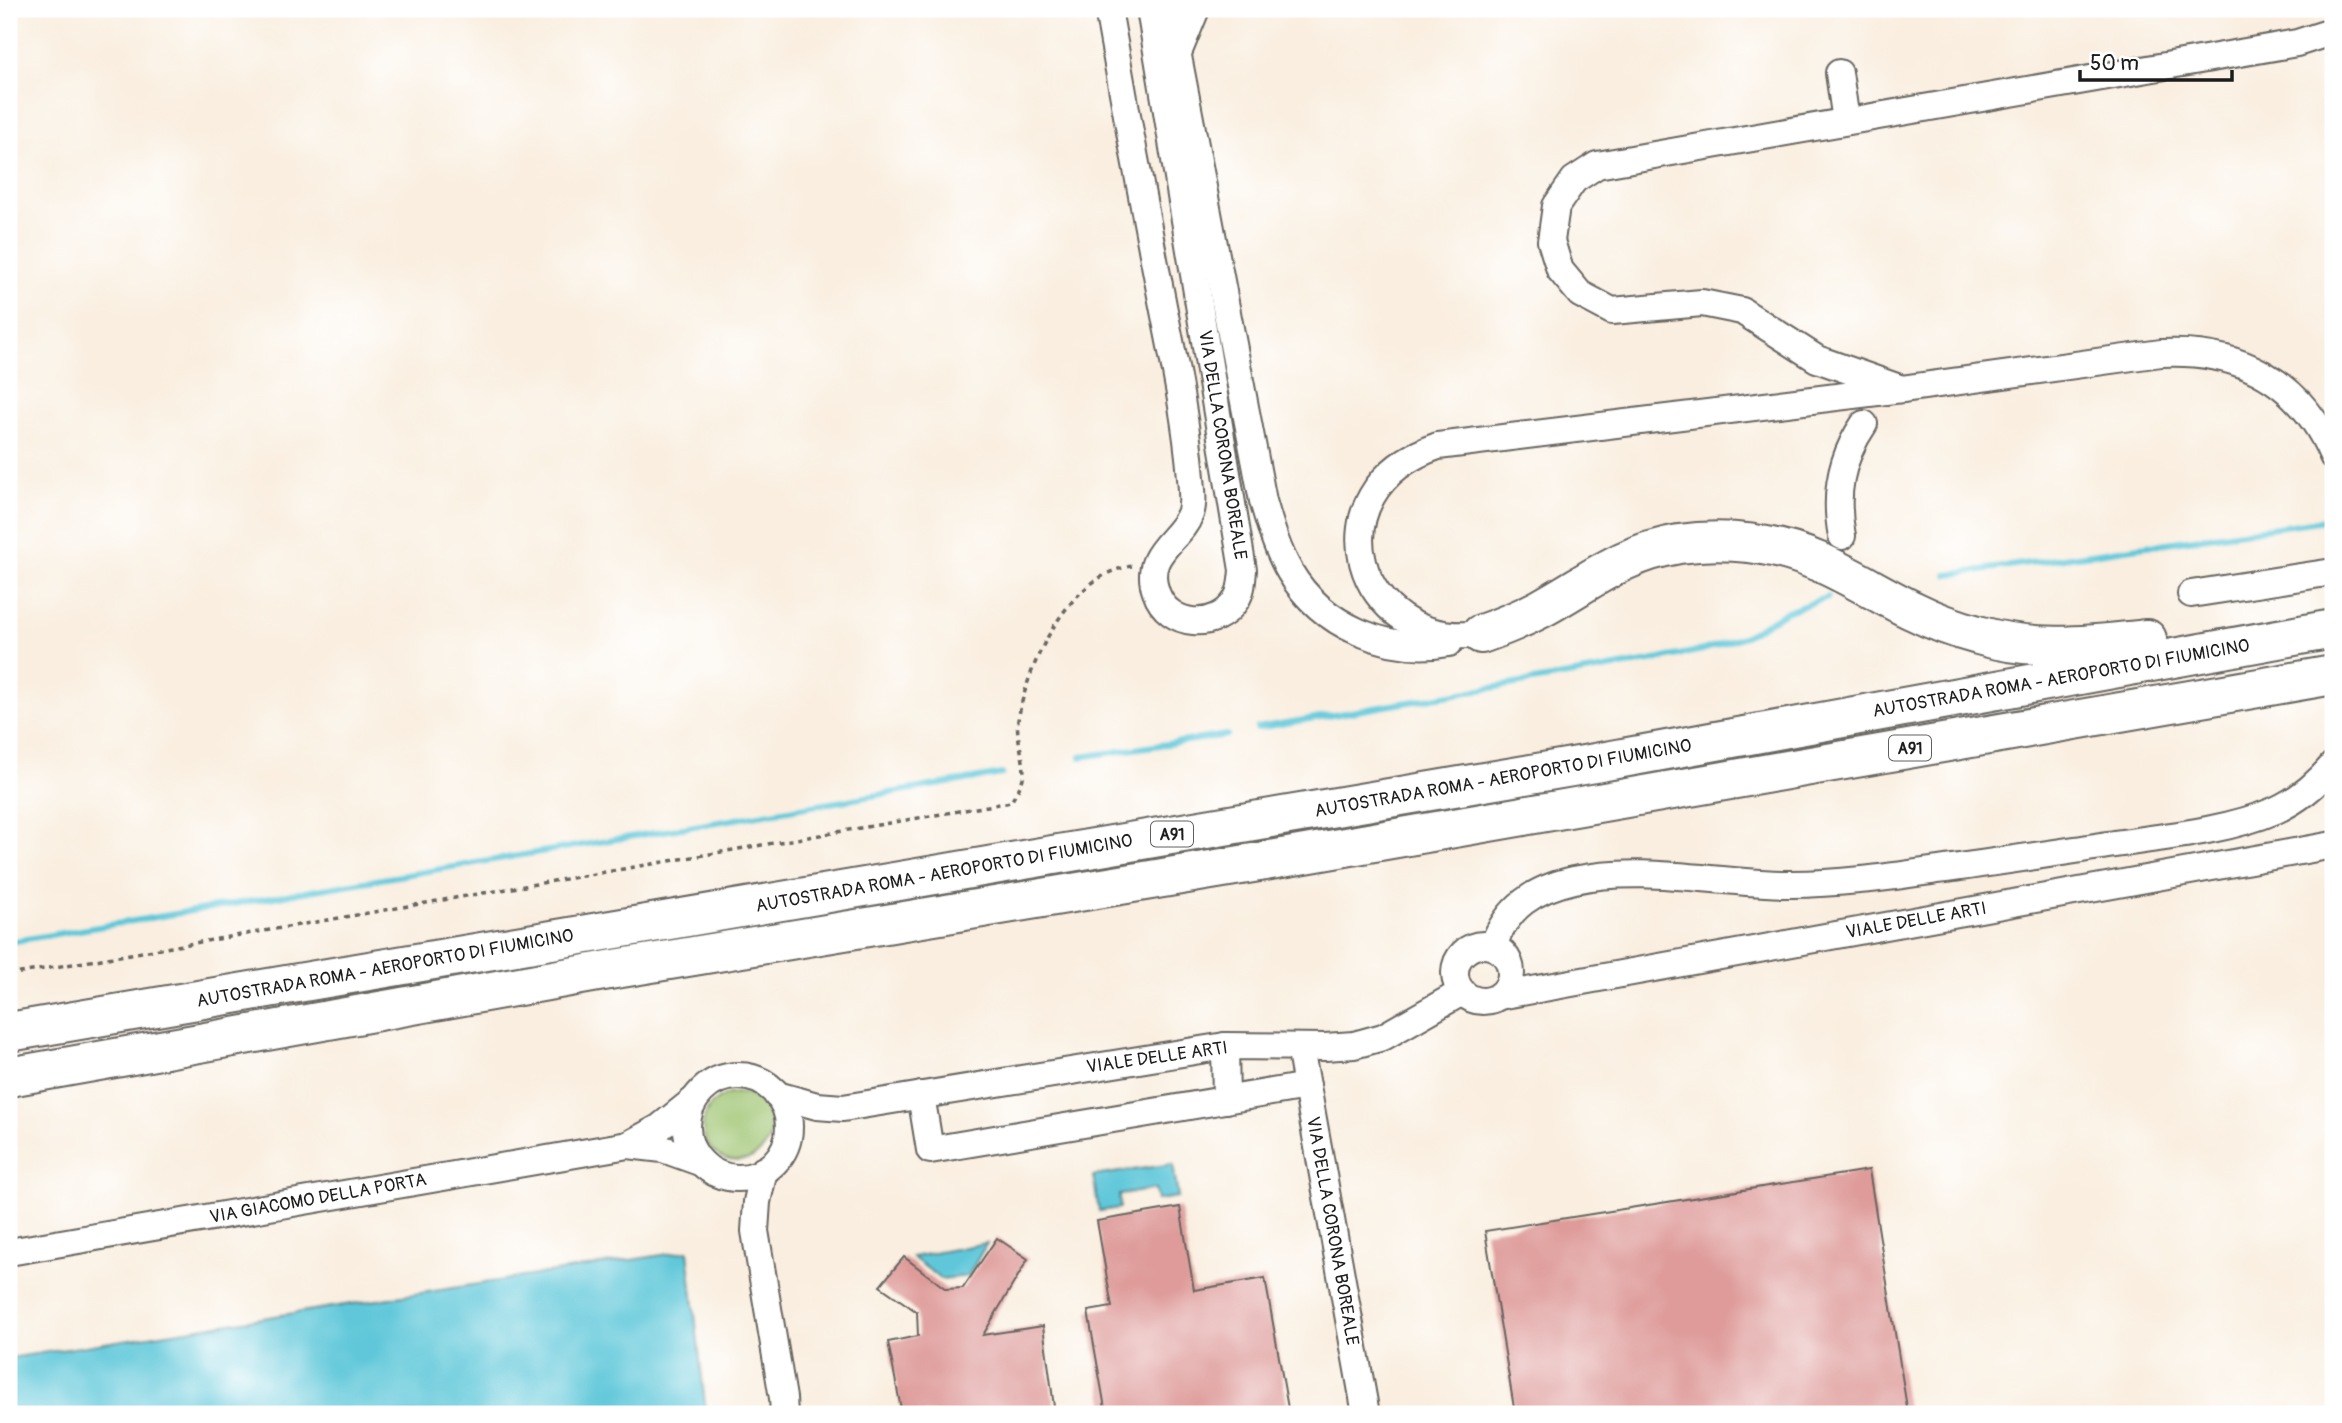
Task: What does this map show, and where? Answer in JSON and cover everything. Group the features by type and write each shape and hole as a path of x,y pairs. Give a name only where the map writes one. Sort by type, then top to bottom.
{"highway":[{"path":"1481,634 1541,609 1598,573 1632,556 1705,541 1754,544 1799,554 1821,562 1938,622 2018,644 2082,646 2333,618"},
{"name":"AUTOSTRADA ROMA - AEROPORTO DI FIUMICINO","path":"9,1032 1584,765 2333,629"},
{"name":"A91","path":"9,1077 609,970 1259,862 2333,675"}],"street":[{"name":"VIA DELLA CORONA BOREALE","path":"1108,9 1180,394 1192,478 1190,516 1161,552 1156,563 1154,582 1160,601 1176,617 1204,621 1223,614 1231,607 1241,587 1243,569 1150,9"},
{"name":"VIA DELLA CORONA BOREALE","path":"1169,9 1262,501 1281,555 1298,583 1319,607 1345,625 1375,638 1418,646 1440,645 1481,634"},
{"path":"1178,54 1196,9"},
{"path":"1902,389 1817,359 1742,311 1702,303 1612,311 1580,294 1560,270 1551,241 1556,206 1574,180 1597,165 2297,43 2333,30"},
{"path":"1839,73 1846,121"},
{"path":"1481,634 1466,636 1435,633 1407,621 1383,601 1367,575 1359,545 1363,516 1383,479 1408,458 1438,446 1902,389 2161,353 2191,352 2234,361 2277,382 2306,408 2320,428 2333,456"},
{"path":"1842,536 1837,500 1839,482 1848,451 1864,424"},
{"path":"2190,594 2333,572"},
{"path":"1493,946 1505,919 1522,902 1538,892 1587,878 1635,875 1768,883 1840,883 2037,856 2192,832 2256,817 2295,800 2333,765"},
{"name":"VIALE DELLE ARTI","path":"777,1095 817,1106 843,1108 1224,1046 1339,1047 1384,1037 1462,992 1476,1000 1492,1000 1499,996 2333,845"},
{"path":"1462,992 1456,984 1454,974 1460,956 1474,945 1493,946 1506,957 1511,974 1499,996"},
{"path":"1224,1046 1226,1100"},
{"name":"VIA DELLA CORONA BOREALE","path":"1300,1047 1366,1414"},
{"name":"VIA GIACOMO DELLA PORTA","path":"9,1252 628,1144 659,1128 712,1082 727,1077 739,1076 757,1080 777,1095"},
{"path":"921,1095 930,1150 1307,1086"},
{"path":"777,1095 783,1103 788,1121 786,1142 775,1161 764,1170 757,1202 755,1231 784,1414"},
{"path":"694,1100 688,1117 688,1135 695,1154 711,1168 755,1231"},
{"name":"VIALE DELLE ARTI","path":"786,1142 815,1122 843,1108"},
{"name":"VIA GIACOMO DELLA PORTA","path":"628,1144 663,1149 741,1177 764,1170"}],"path":[{"path":"9,975 1011,802 1024,777 1017,723 1028,678 1056,623 1082,592 1108,572 1127,566 1156,563"}],"green space":[{"path":"744,1093 765,1108 771,1120 769,1140 761,1151 744,1161 730,1161 713,1151 705,1140 703,1120 713,1103 724,1095"}],"water":[{"path":"1173,1164 1178,1197 1157,1200 1155,1189 1119,1195 1120,1208 1099,1211 1093,1176"},
{"path":"987,1243 968,1276 941,1279 912,1257"},
{"path":"688,1251 706,1414 9,1414 9,1358"}],"building":[{"path":"1869,1170 1908,1414 1515,1414 1485,1231"},
{"path":"1180,1207 1194,1290 1265,1278 1289,1414 1106,1414 1088,1311 1112,1307 1097,1221"},
{"path":"997,1238 1028,1259 983,1335 1043,1326 1055,1414 902,1414 888,1342 918,1336 917,1312 880,1286 904,1257 946,1289 963,1288"}],"waterway":[{"path":"1947,575 2325,520"},
{"path":"1257,728 1703,650 1745,636 1786,612 1828,597"},
{"path":"1081,757 1227,735"},
{"path":"9,942 1002,774"}]}
